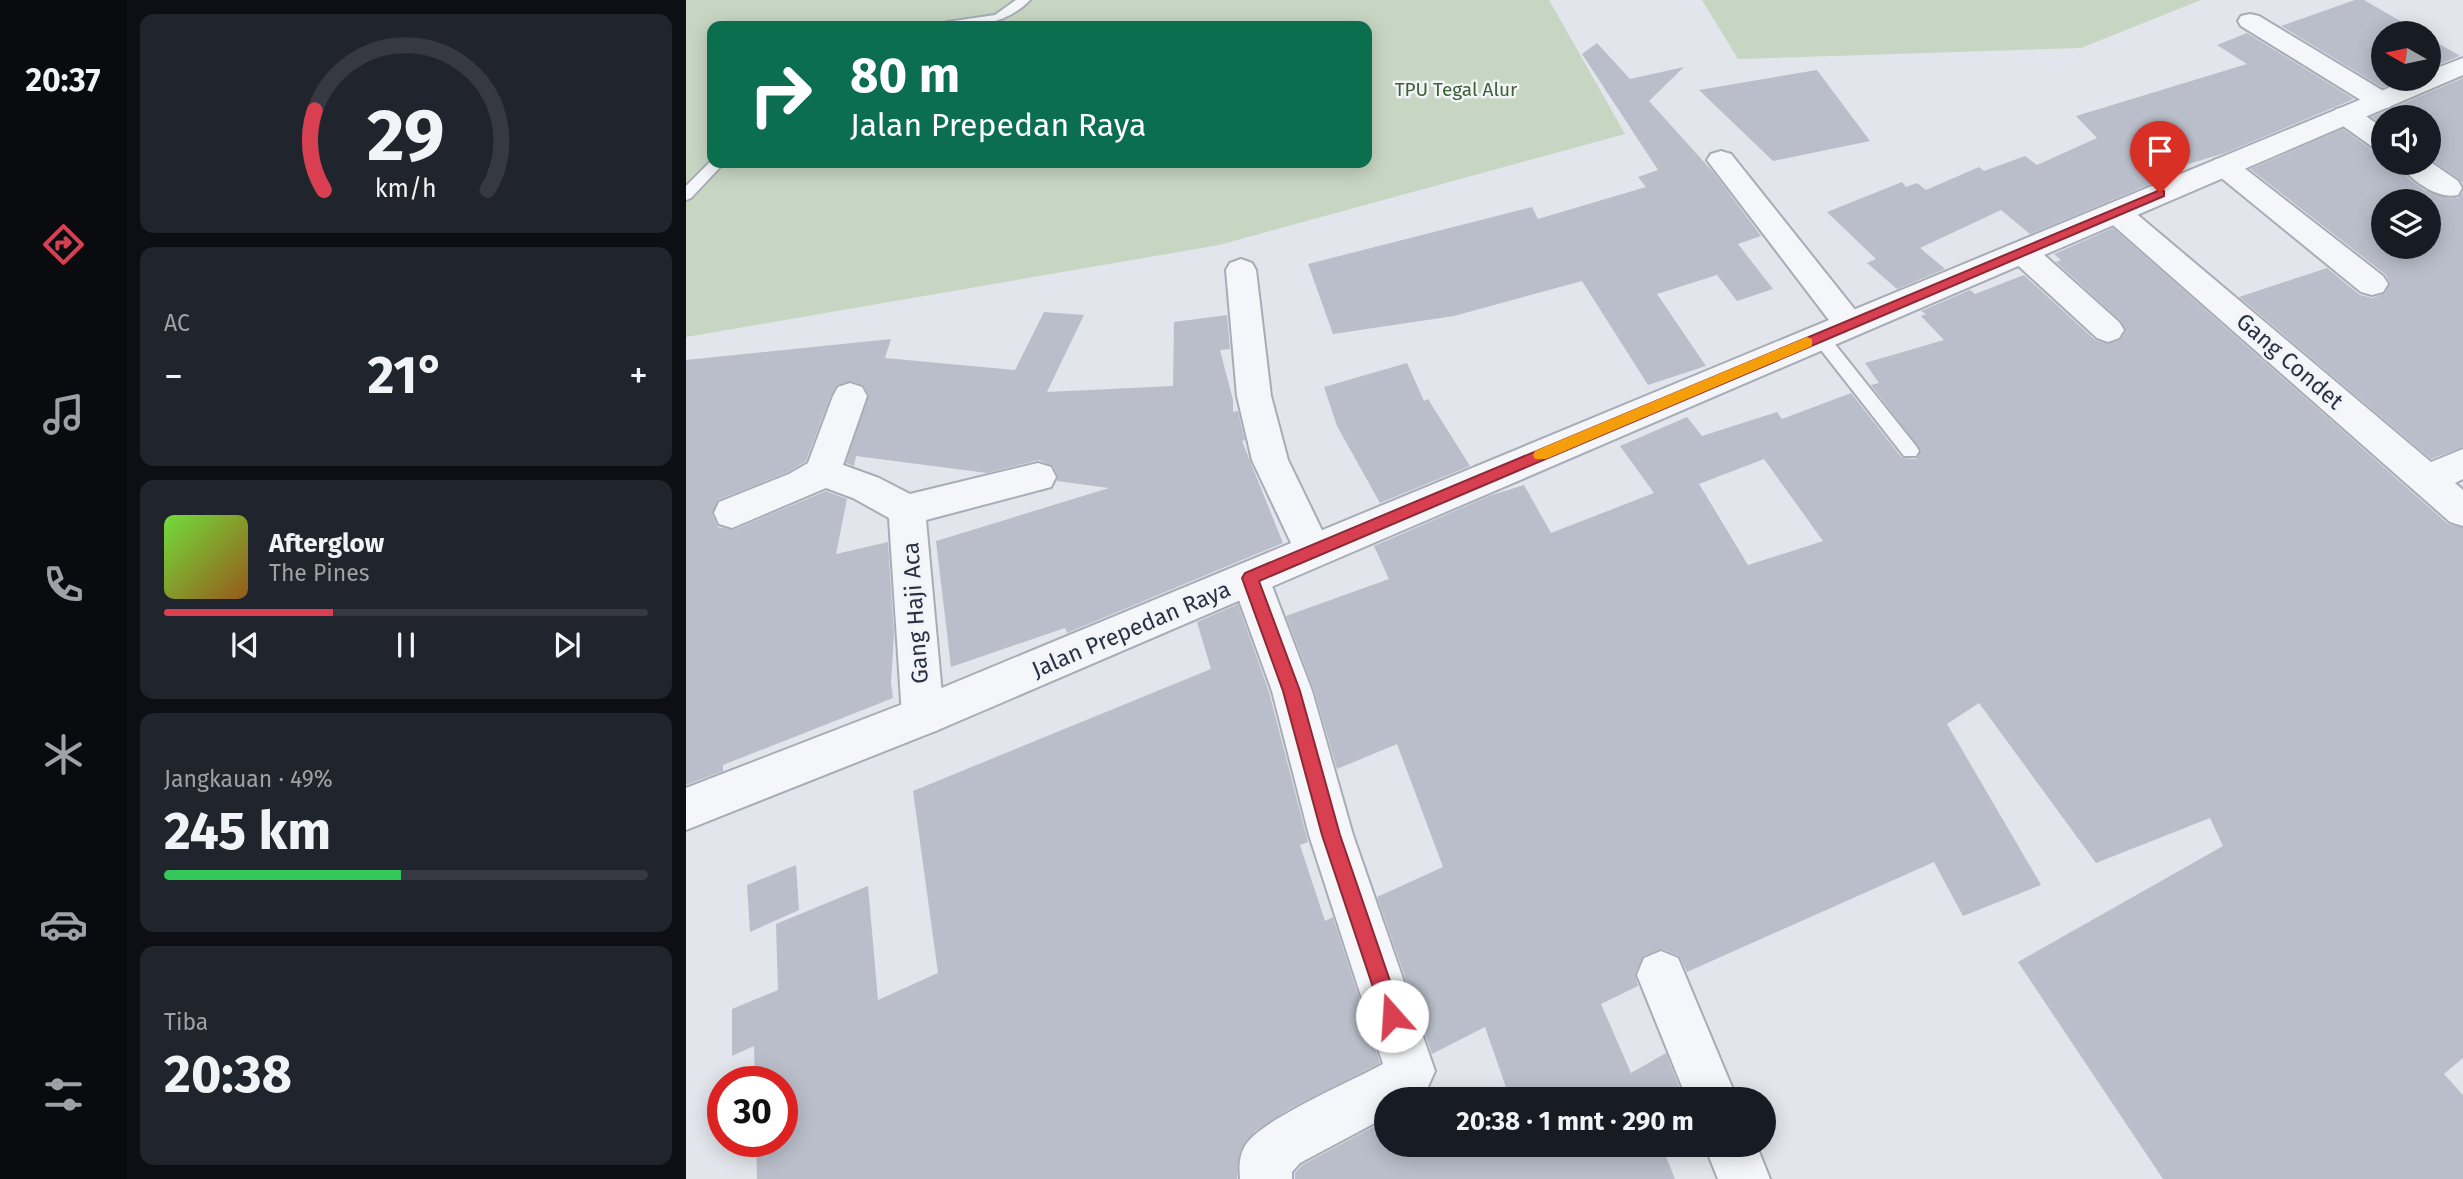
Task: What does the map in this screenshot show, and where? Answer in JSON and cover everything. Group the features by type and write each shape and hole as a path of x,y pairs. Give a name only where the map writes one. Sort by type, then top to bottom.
{"street":[{"path":"2250,21 2381,101"},
{"name":"Jalan Prepedan Raya","path":"686,809 923,716 2463,66"},
{"path":"2346,115 2371,133"},
{"path":"1721,160 1835,331"},
{"path":"2224,166 2372,284"},
{"path":"2430,175 2448,188"},
{"name":"Gang Condet","path":"2116,212 2463,511"},
{"path":"2022,252 2108,330"},
{"path":"1241,270 1253,386 1270,460 1313,551"},
{"path":"732,513 802,484 823,471 850,396"},
{"path":"2428,480 2463,463"},
{"name":"Gang Haji Aca","path":"823,471 866,488 907,510 1038,477"},
{"name":"Gang Haji Aca","path":"907,510 911,590 923,716"},
{"path":"1250,578 1292,691 1331,835 1410,1071 1405,1080 1282,1145 1265,1162 1266,1179"},
{"path":"1661,975 1707,1087"},
{"path":"1735,1157 1744,1179"}],"lane":[{"path":"980,21 999,18 1024,0"},
{"path":"686,195 712,168"},
{"path":"1835,331 1910,450"}],"green space":[{"name":"TPU Tegal Alur","path":"686,0 1549,0 1625,134 1219,245 686,337"},
{"path":"1702,0 2201,0 2081,48 1738,59"}],"building":[{"path":"2355,0 2364,0 2400,21 2371,21 2371,81 2281,26"},
{"path":"2247,33 2354,99 2225,153 2145,177 2153,183 2030,234 2001,210 1920,248 1945,269 1897,289 1867,263 1876,259 1827,212 1902,182 1906,187 1917,183 1926,190 1979,167 1984,171 2025,156 2037,165 2097,138 2076,116 2247,64 2217,45"},
{"path":"1597,43 1630,79 1684,67 1649,101 1714,173 1761,236 1738,244 1773,289 1737,301 1717,275 1657,294 1706,366 1648,385 1582,281 1454,316 1333,334 1308,264 1532,207 1538,219 1646,187 1638,177 1658,170 1582,54"},
{"path":"2441,45 2460,56 2441,63"},
{"path":"1817,70 1870,141 1773,161 1699,90"},
{"path":"2463,78 2463,184 2441,166 2441,105 2400,105 2433,91 2441,91 2441,87"},
{"path":"2343,129 2371,149 2371,175 2406,175 2423,189 2371,189 2371,259 2441,259 2441,195 2458,198 2463,192 2463,447 2431,459 2239,297 2327,268 2360,295 2373,298 2385,293 2390,283 2385,274 2250,169"},
{"path":"2113,228 2448,524 2463,528 2463,1058 2444,1074 2463,1095 2463,1179 2163,1179 2018,962 2223,846 2210,818 2096,863 1979,703 1947,724 2041,885 1963,916 1934,862 1687,972 1679,956 1662,949 1643,956 1635,974 1638,986 1601,1004 1631,1073 1666,1053 1679,1087 1506,1087 1485,1027 1432,1054 1377,897 1443,867 1397,744 1337,769 1314,690 1286,616 1389,579 1374,546 1489,496 1524,485 1551,533 1654,493 1620,446 1687,417 1702,436 1777,412 1782,419 1851,393 1902,458 1916,459 1921,450 1871,385 1879,383 1865,363 1944,340 1921,316 1926,314 1921,311 1970,290 1975,294 2024,275 2095,340 2107,344 2120,340 2126,331 2121,321 2056,262 2061,260 2054,254","holes":["1764,459 1823,541 1748,565 1699,484"]},
{"path":"1044,312 1084,315 1047,392 1173,386 1174,322 1227,315 1230,349 1220,350 1233,400 1233,412 1238,411 1245,440 1242,441 1283,543 1067,633 1065,628 951,667 936,541 1109,488 1057,481 1058,476 1053,466 1039,460 987,473 856,456 854,466 846,463 869,395 863,385 851,381 837,385 806,461 788,472 718,500 712,514 718,527 733,530 826,491 847,499 836,554 888,542 894,634 891,683 893,698 723,765 723,771 686,785 686,360 891,339 885,358 1015,370"},
{"path":"1407,363 1424,401 1428,399 1470,466 1380,503 1337,426 1324,387"},
{"path":"1238,604 1269,692 1308,842 1300,845 1325,921 1333,917 1380,1063 1289,1109 1255,1131 1240,1151 1237,1179 757,1179 756,1157 798,1157 798,1066 755,1066 754,1046 732,1056 732,1009 778,990 776,924 868,886 878,1000 938,973 913,791 1211,669 1197,622"},
{"path":"796,865 799,910 750,932 747,885"},
{"path":"1374,1126 1374,1157 1666,1157 1675,1179 1295,1179 1295,1173 1302,1165"}],"slow traffic":[{"path":"1541,455 1807,342"}],"route":[{"path":"1392,1016 1331,835 1292,691 1250,578 2160,193"}]}
